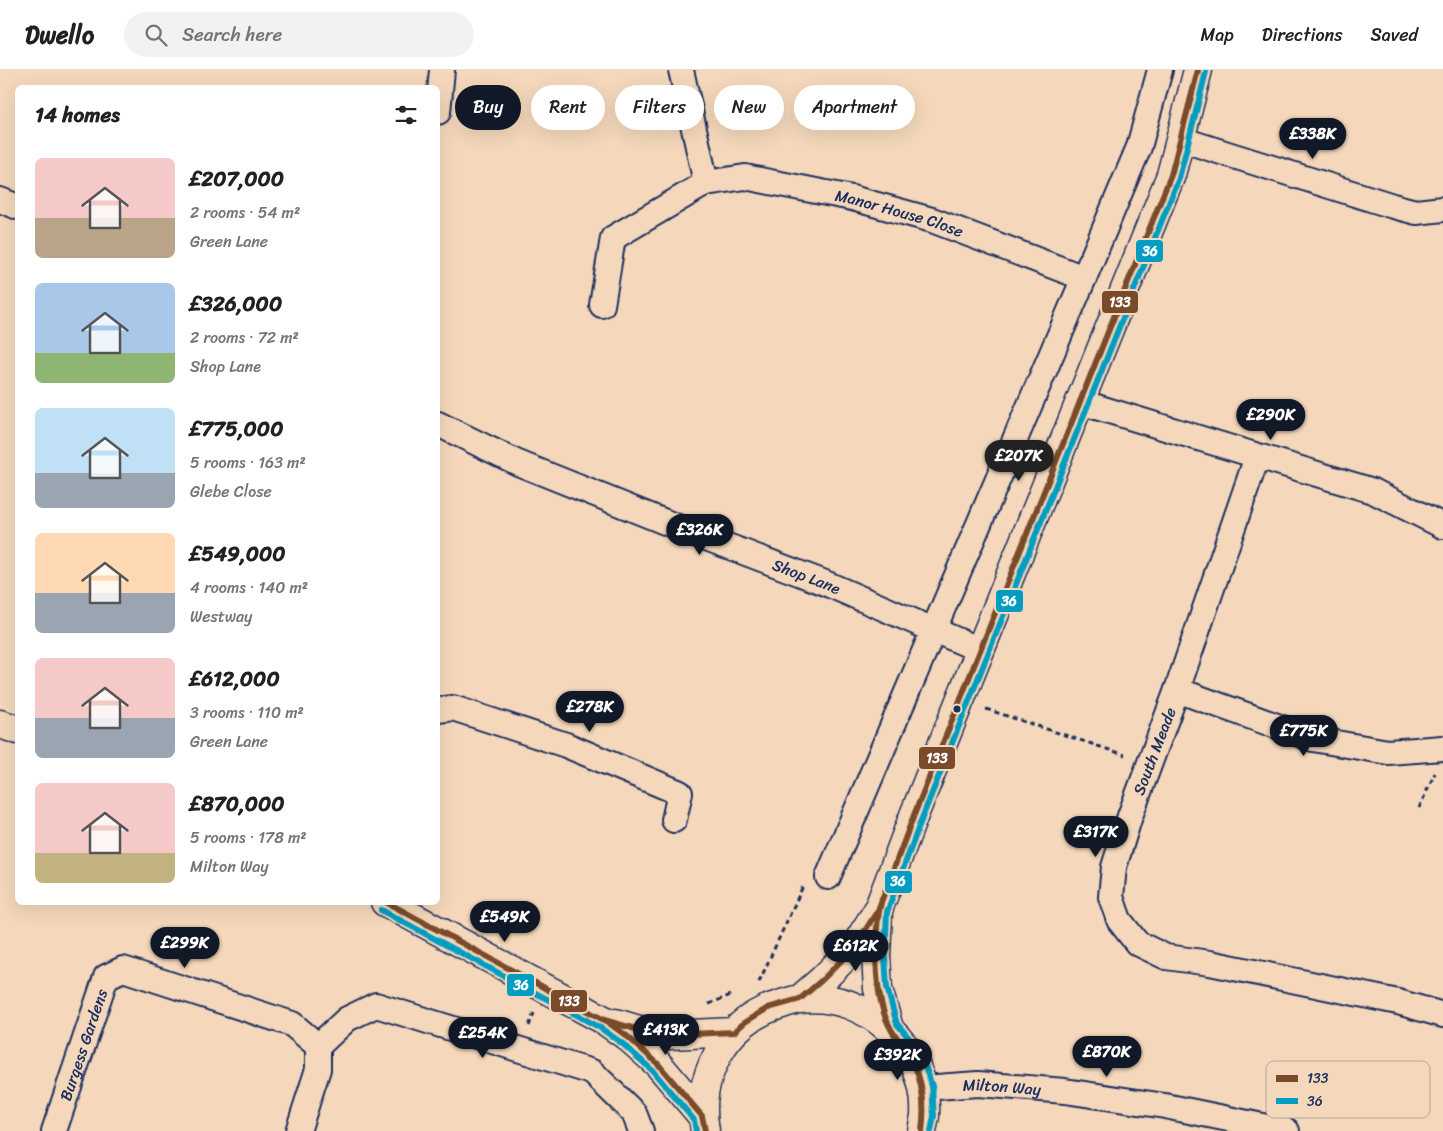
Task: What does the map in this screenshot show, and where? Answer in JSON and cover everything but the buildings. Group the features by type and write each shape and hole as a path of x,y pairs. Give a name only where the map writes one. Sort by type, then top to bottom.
{"main road":[{"path":"800,999 854,948 878,910 914,815 1171,175 1198,70"},
{"path":"391,905 604,1020 628,1037 658,1064 704,1124"},
{"path":"878,910 876,956 878,988 889,1028"},
{"path":"704,1124 703,1094 709,1070 726,1041 734,1032 745,1022 768,1008 800,999 824,999 849,1004 870,1014 889,1028 903,1044 916,1067 923,1088 925,1116 922,1131"},
{"path":"604,1020 639,1030 669,1035 734,1032"}],"street":[{"path":"440,91 442,70"},
{"path":"682,70 706,183"},
{"path":"828,877 935,630 1138,147 1160,70"},
{"path":"1180,138 1393,206 1416,212 1443,209"},
{"name":"Manor House Close","path":"602,305 613,238 706,183 745,177 852,198 932,220 1084,278"},
{"path":"0,200 15,206"},
{"path":"1080,402 1373,491 1443,526"},
{"name":"Shop Lane","path":"440,425 518,462 680,528 825,583 980,650"},
{"name":"South Meade","path":"1257,457 1177,690 1130,816 1114,867 1111,897 1119,920 1137,943 1166,957 1229,967 1398,1002 1443,1015"},
{"path":"1177,690 1313,739 1388,752 1443,748"},
{"path":"440,710 453,708 566,744 680,793 674,820"},
{"name":"Burgess Gardens","path":"54,1131 106,977 123,968 292,1024 318,1046"},
{"path":"298,1131 318,1069 318,1046 347,1019 376,1005 592,1072 634,1113 641,1131"},
{"name":"Milton Way","path":"923,1088 978,1084 1065,1091 1165,1106 1287,1131"}],"path":[{"path":"960,700 1150,763"},
{"path":"1419,808 1435,772"},
{"path":"758,984 810,871 828,877"},
{"path":"520,1050 543,987"},
{"path":"705,1005 740,991"}],"transit line":[{"name":"133","path":"392,905 604,1020 639,1030 669,1035 734,1032 745,1022 768,1008 800,999 854,948 878,910 914,815 1171,175 1198,70"},
{"name":"36","path":"931,1131 934,1116 932,1086 924,1063 910,1039 897,1024 887,988 885,956 887,912 922,818 1179,178 1206,72"},
{"name":"133","path":"882,898 876,946 876,965 881,1001 891,1029 911,1057 919,1077 923,1098 922,1131"},
{"name":"36","path":"381,910 599,1027 623,1044 652,1070 694,1120 696,1131"},
{"name":"133","path":"605,1020 628,1037 658,1064 702,1116 705,1131"}]}
